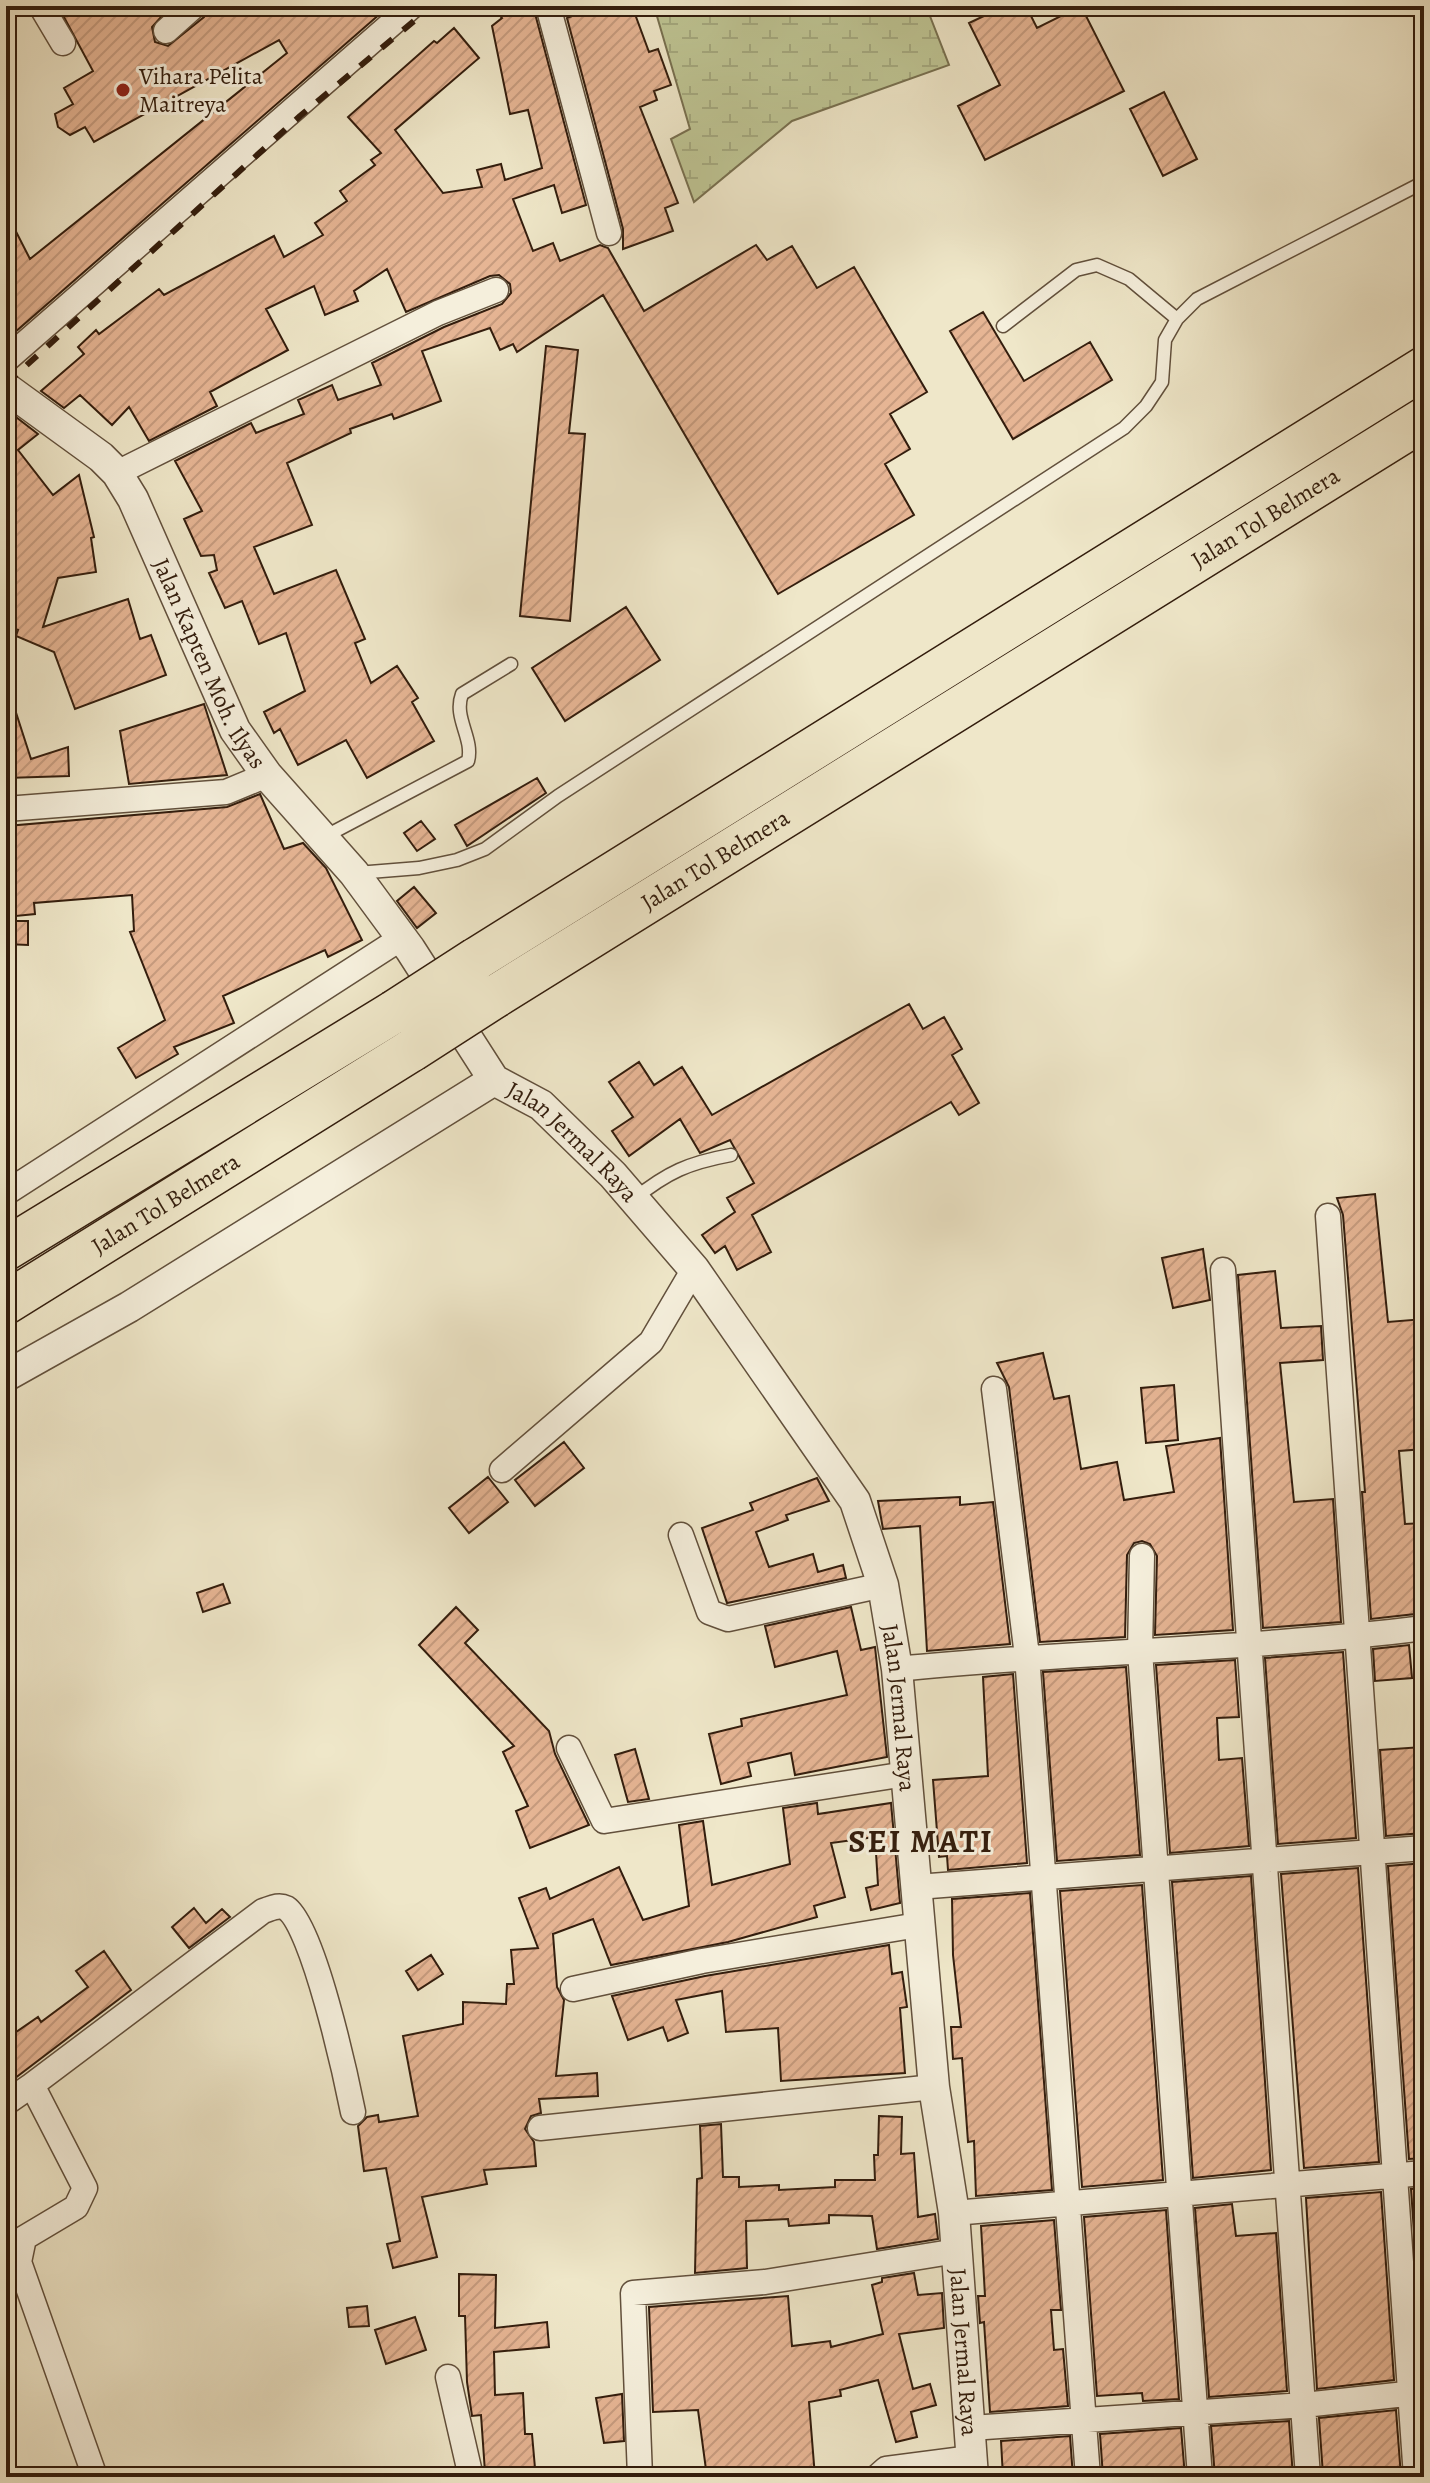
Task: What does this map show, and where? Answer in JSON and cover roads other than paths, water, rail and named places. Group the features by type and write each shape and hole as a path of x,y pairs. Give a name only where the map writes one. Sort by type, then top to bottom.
{"highway":[{"name":"Jalan Tol Belmera","path":"6,1249 394,1012 1424,368"},
{"name":"Jalan Tol Belmera","path":"6,1303 1424,419"}],"street":[{"path":"41,6 63,43"},
{"path":"166,31 194,6"},
{"path":"6,360 412,6"},
{"path":"548,6 609,233"},
{"path":"117,473 438,313 496,290"},
{"name":"Jalan Kapten Moh. Ilyas","path":"6,388 101,457 117,473 133,499 235,730 267,775 354,873 405,944 494,1080"},
{"path":"6,809 226,792 267,775"},
{"path":"6,1193 405,944"},
{"path":"6,1376 129,1307 494,1080"},
{"name":"Jalan Jermal Raya","path":"494,1080 541,1105 634,1200 694,1269 855,1501 883,1585 897,1669 934,2087 954,2213 972,2468"},
{"path":"1328,1216 1396,2175 1417,2393 1416,2477"},
{"path":"502,1470 651,1342 694,1269"},
{"path":"1223,1270 1308,2477"},
{"path":"994,1389 1027,1656 1088,2477"},
{"path":"681,1535 709,1612 718,1618 728,1619 883,1585"},
{"path":"1142,1556 1140,1651 1200,2477"},
{"path":"897,1669 1027,1656 1249,1647 1424,1628"},
{"path":"569,1748 604,1821 906,1774"},
{"path":"917,1887 1424,1848"},
{"path":"6,2103 263,1911 277,1906 287,1909 294,1919 310,1954 339,2039 353,2112"},
{"path":"573,1989 702,1961 918,1925"},
{"path":"32,2085 85,2188 76,2207 24,2238 19,2262 95,2477"},
{"path":"540,2128 934,2087"},
{"path":"954,2213 1424,2173"},
{"path":"640,2477 633,2293 765,2282 957,2251"},
{"path":"448,2377 471,2477"},
{"path":"971,2428 1304,2405 1417,2393"},
{"path":"877,2477 886,2469 972,2468"}],"lane":[{"path":"354,873 419,868 485,849 558,796 1124,428 1146,406 1162,382 1165,340 1177,319 1197,299 1424,182"},
{"path":"1003,326 1076,270 1097,265 1129,279 1177,319"},
{"path":"324,837 468,761 470,752 459,714 462,694 511,664"},
{"path":"634,1200 661,1178 692,1162 731,1155"}],"railway":[{"path":"6,384 300,116 432,6"}],"place":[{"name":"Vihara Pelita Maitreya","path":"123,90"}],"district":[{"name":"SEI MATI","path":"921,1841"}]}
